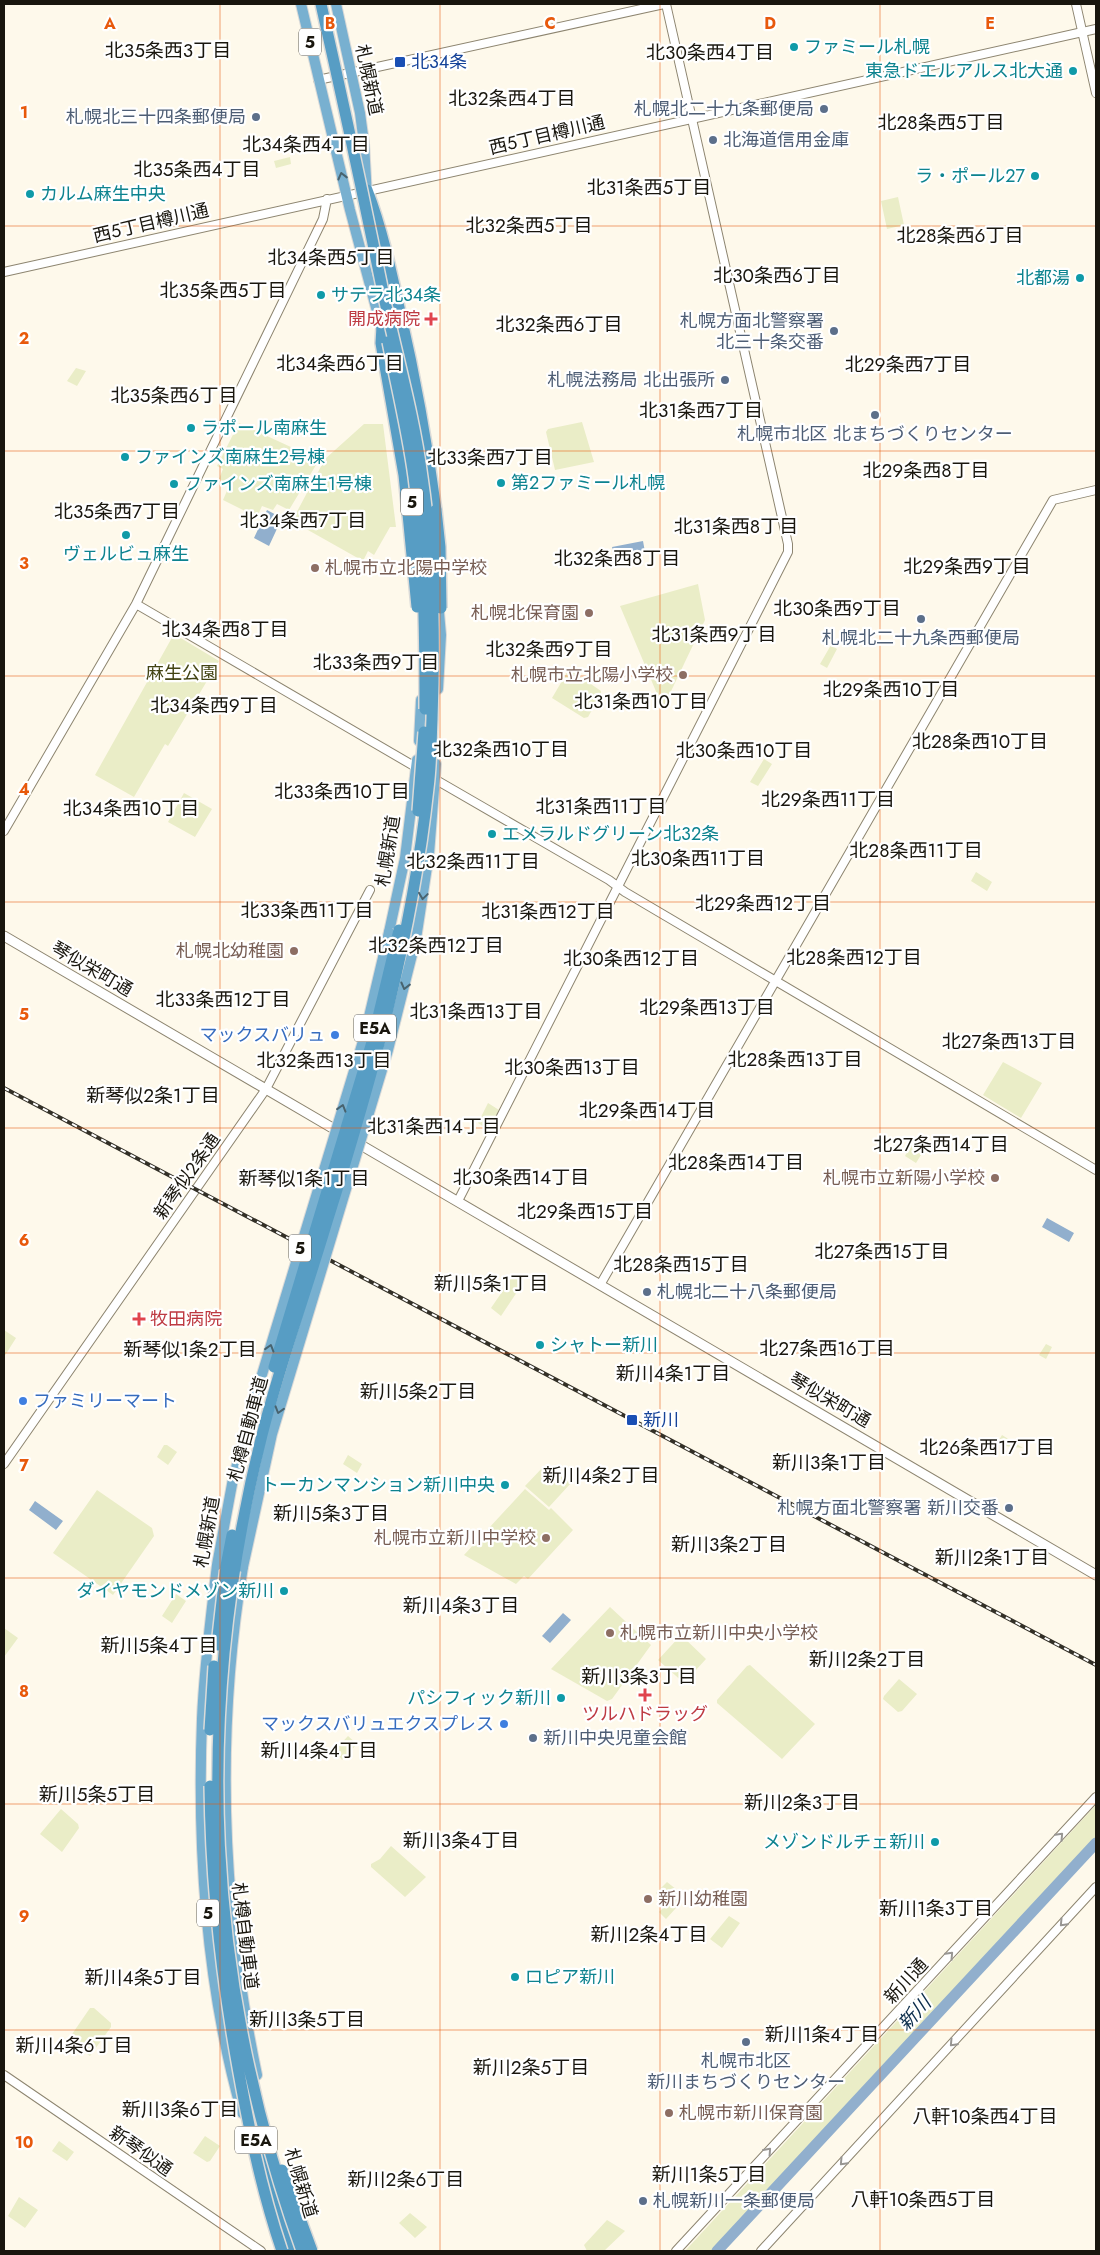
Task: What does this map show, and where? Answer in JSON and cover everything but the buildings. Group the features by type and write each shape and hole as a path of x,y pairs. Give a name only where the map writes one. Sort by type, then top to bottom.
{"highway":[{"name":"札幌新道","path":"288,2251 268,2203 229,2066 211,1949 201,1826 202,1719 217,1565 233,1479 257,1391 364,1038 405,858 416,768 422,685 420,609 412,497 396,399 382,328 318,80 301,4"},
{"name":"札樽自動車道","path":"292,2251 258,2147 234,2045 218,1947 210,1854 209,1759 212,1682 226,1566 257,1426 372,1042 388,978 408,884 419,805 425,711 424,614 414,475 397,384 314,4"},
{"name":"札樽自動車道","path":"302,2251 267,2144 249,2074 230,1962 219,1863 217,1763 221,1675 234,1571 263,1430 336,1195 396,984 417,879 428,791 434,675 431,566 422,474 406,384 387,310 321,4"},
{"name":"札幌新道","path":"307,2251 276,2159 256,2073 241,1990 230,1902 226,1832 226,1730 232,1652 244,1567 272,1434 388,1050 416,939 429,854 435,779 441,635 430,507 414,414 368,206 364,144 336,4"},
{"path":"367,190 375,210 412,364 440,547 441,614 434,675"},
{"path":"382,328 381,343 406,495 425,711"},
{"path":"234,2045 251,2142 261,2183 282,2251"},
{"path":"249,2074 312,2251"}],"main road":[{"name":"琴似栄町通","path":"4,936 1096,1575"}],"street":[{"path":"318,80 665,4 693,118 788,544 788,552 458,1202"},
{"path":"1076,4 1096,93"},
{"name":"西5丁目樽川通","path":"4,272 1096,28"},
{"path":"4,831 136,604 323,219 327,199"},
{"path":"600,1285 1053,500 1096,490"},
{"path":"136,604 1096,1170"},
{"name":"新琴似2条通","path":"4,1464 266,1089 370,890"},
{"name":"新川通","path":"676,2251 1096,1798"},
{"path":"761,2251 1096,1887"},
{"name":"新琴似通","path":"4,2074 260,2251"}],"green space":[{"path":"290,157 291,164 276,168 274,161"},
{"path":"898,197 904,225 887,229 881,201"},
{"path":"76,368 86,371 77,386 67,381"},
{"path":"582,422 594,462 555,470 546,432 548,429"},
{"path":"239,423 319,460 289,510 277,504 273,510 262,506 257,517 223,500 230,484 219,479 223,469 217,466"},
{"path":"364,424 383,424 396,527 390,527 374,555 368,551 363,561 292,521 325,459"},
{"path":"698,584 705,620 663,708 620,606"},
{"name":"麻生公園","path":"174,634 219,661 168,746 165,744 134,797 95,775"},
{"path":"831,645 837,649 827,668 820,664"},
{"path":"569,669 601,691 588,717 584,718 552,698"},
{"path":"764,759 772,764 758,786 750,782"},
{"path":"184,793 212,809 195,837 168,822"},
{"path":"976,872 992,882 987,891 971,881"},
{"path":"1003,1062 1042,1083 1021,1118 983,1095"},
{"path":"488,1103 499,1110 489,1130 478,1123"},
{"path":"912,1143 924,1150 916,1163 905,1156"},
{"path":"513,1276 523,1283 501,1316 491,1308"},
{"path":"4,1330 16,1338 4,1357"},
{"path":"1046,1344 1052,1347 1046,1359 1039,1355"},
{"path":"1002,1435 1023,1448 996,1445"},
{"path":"164,1445 177,1452 168,1465 157,1457"},
{"path":"348,1455 362,1464 357,1473 343,1464"},
{"path":"544,1466 571,1483 549,1507 525,1486"},
{"path":"525,1489 549,1510 551,1508 573,1530 528,1579 524,1576 516,1584 464,1555"},
{"path":"97,1490 152,1528 154,1536 113,1595 53,1553"},
{"path":"176,1594 186,1601 172,1623 162,1616"},
{"path":"610,1607 651,1645 612,1699 607,1701 551,1669"},
{"path":"4,1628 18,1638 4,1657"},
{"path":"681,1635 706,1659 684,1683 658,1660"},
{"path":"750,1665 815,1724 782,1759 717,1703 717,1700"},
{"path":"899,1679 917,1694 902,1711 898,1712 883,1699"},
{"path":"348,1736 357,1744 342,1760 335,1750"},
{"path":"1096,1805 1096,1838 715,2251 685,2251"},
{"path":"61,1809 78,1824 79,1828 62,1852 40,1834"},
{"path":"391,1846 426,1877 405,1897 371,1867 371,1864 380,1859"},
{"path":"667,1882 686,1897 666,1919 659,1912 663,1908 657,1902 661,1897 656,1893"},
{"path":"729,1916 740,1923 722,1948 710,1939"},
{"path":"90,2008 94,2008 111,2023 111,2027 90,2056 68,2040"},
{"path":"205,2136 220,2146 210,2161 207,2162 193,2153"},
{"path":"59,2141 74,2152 67,2161 52,2151"},
{"path":"19,2197 38,2210 25,2228 8,2216"},
{"path":"410,2213 427,2227 415,2238 399,2223"},
{"path":"607,2220 625,2231 604,2251 587,2251 584,2245"}],"water":[{"path":"267,510 282,518 269,546 254,538"},
{"path":"643,541 645,552 615,559 612,547"},
{"path":"1047,1218 1074,1233 1069,1242 1042,1227"},
{"path":"35,1501 63,1521 56,1530 29,1510"},
{"path":"563,1613 571,1620 550,1643 542,1636"}],"waterway":[{"name":"新川","path":"717,2251 1096,1843"}],"railway":[{"path":"4,1088 1096,1665"}],"place":[{"name":"ファミール札幌","path":"794,47"},
{"name":"北34条","path":"400,62"},
{"name":"東急ドエルアルス北大通","path":"1073,71"},
{"name":"札幌北二十九条郵便局","path":"824,109"},
{"name":"札幌北三十四条郵便局","path":"256,117"},
{"name":"北海道信用金庫","path":"713,140"},
{"name":"ラ・ポール27","path":"1035,176"},
{"name":"カルム麻生中央","path":"30,194"},
{"name":"北都湯","path":"1080,278"},
{"name":"サテラ北34条","path":"321,295"},
{"name":"開成病院","path":"431,319"},
{"name":"札幌方面北警察署 北三十条交番","path":"834,331"},
{"name":"札幌法務局 北出張所","path":"725,380"},
{"name":"札幌市北区 北まちづくりセンター","path":"875,415"},
{"name":"ラポール南麻生","path":"191,428"},
{"name":"ファインズ南麻生2号棟","path":"125,457"},
{"name":"第2ファミール札幌","path":"501,483"},
{"name":"ファインズ南麻生1号棟","path":"174,484"},
{"name":"ヴェルビュ麻生","path":"126,535"},
{"name":"札幌市立北陽中学校","path":"315,568"},
{"name":"札幌北保育園","path":"589,613"},
{"name":"札幌北二十九条西郵便局","path":"921,619"},
{"name":"札幌市立北陽小学校","path":"683,675"},
{"name":"エメラルドグリーン北32条","path":"492,834"},
{"name":"札幌北幼稚園","path":"294,951"},
{"name":"マックスバリュ","path":"335,1035"},
{"name":"札幌市立新陽小学校","path":"995,1178"},
{"name":"札幌北二十八条郵便局","path":"647,1292"},
{"name":"牧田病院","path":"139,1319"},
{"name":"シャトー新川","path":"540,1345"},
{"name":"ファミリーマート","path":"23,1401"},
{"name":"新川","path":"632,1420"},
{"name":"トーカンマンション新川中央","path":"505,1485"},
{"name":"札幌方面北警察署 新川交番","path":"1009,1508"},
{"name":"札幌市立新川中学校","path":"546,1538"},
{"name":"ダイヤモンドメゾン新川","path":"284,1591"},
{"name":"札幌市立新川中央小学校","path":"610,1633"},
{"name":"ツルハドラッグ","path":"645,1695"},
{"name":"パシフィック新川","path":"561,1698"},
{"name":"マックスバリュエクスプレス","path":"504,1724"},
{"name":"新川中央児童会館","path":"533,1738"},
{"name":"メゾンドルチェ新川","path":"935,1842"},
{"name":"新川幼稚園","path":"648,1899"},
{"name":"ロピア新川","path":"515,1977"},
{"name":"札幌市北区 新川まちづくりセンター","path":"746,2042"},
{"name":"札幌市新川保育園","path":"669,2113"},
{"name":"札幌新川一条郵便局","path":"643,2201"}],"district":[{"name":"北35条西3丁目","path":"168,50"},
{"name":"北30条西4丁目","path":"710,52"},
{"name":"北32条西4丁目","path":"512,98"},
{"name":"北28条西5丁目","path":"941,122"},
{"name":"北34条西4丁目","path":"306,144"},
{"name":"北35条西4丁目","path":"197,169"},
{"name":"北31条西5丁目","path":"649,187"},
{"name":"北32条西5丁目","path":"529,225"},
{"name":"北28条西6丁目","path":"960,235"},
{"name":"北34条西5丁目","path":"331,257"},
{"name":"北30条西6丁目","path":"777,275"},
{"name":"北35条西5丁目","path":"223,290"},
{"name":"北32条西6丁目","path":"559,324"},
{"name":"北34条西6丁目","path":"340,363"},
{"name":"北29条西7丁目","path":"908,364"},
{"name":"北35条西6丁目","path":"174,395"},
{"name":"北31条西7丁目","path":"701,410"},
{"name":"北33条西7丁目","path":"490,457"},
{"name":"北29条西8丁目","path":"926,470"},
{"name":"北35条西7丁目","path":"117,511"},
{"name":"北34条西7丁目","path":"303,520"},
{"name":"北31条西8丁目","path":"736,526"},
{"name":"北32条西8丁目","path":"617,558"},
{"name":"北29条西9丁目","path":"967,566"},
{"name":"北30条西9丁目","path":"837,608"},
{"name":"北34条西8丁目","path":"225,629"},
{"name":"北31条西9丁目","path":"714,634"},
{"name":"北32条西9丁目","path":"549,649"},
{"name":"北33条西9丁目","path":"376,662"},
{"name":"北29条西10丁目","path":"891,689"},
{"name":"北31条西10丁目","path":"641,701"},
{"name":"北34条西9丁目","path":"214,705"},
{"name":"北28条西10丁目","path":"980,741"},
{"name":"北32条西10丁目","path":"501,749"},
{"name":"北30条西10丁目","path":"744,750"},
{"name":"北33条西10丁目","path":"342,791"},
{"name":"北29条西11丁目","path":"828,799"},
{"name":"北31条西11丁目","path":"601,806"},
{"name":"北34条西10丁目","path":"131,808"},
{"name":"北28条西11丁目","path":"916,850"},
{"name":"北30条西11丁目","path":"698,858"},
{"name":"北32条西11丁目","path":"473,861"},
{"name":"北29条西12丁目","path":"763,903"},
{"name":"北33条西11丁目","path":"307,910"},
{"name":"北31条西12丁目","path":"548,911"},
{"name":"北32条西12丁目","path":"436,945"},
{"name":"北28条西12丁目","path":"854,957"},
{"name":"北30条西12丁目","path":"631,958"},
{"name":"北33条西12丁目","path":"223,999"},
{"name":"北29条西13丁目","path":"707,1007"},
{"name":"北31条西13丁目","path":"476,1011"},
{"name":"北27条西13丁目","path":"1009,1041"},
{"name":"北28条西13丁目","path":"795,1059"},
{"name":"北32条西13丁目","path":"324,1060"},
{"name":"北30条西13丁目","path":"572,1067"},
{"name":"新琴似2条1丁目","path":"153,1095"},
{"name":"北29条西14丁目","path":"647,1110"},
{"name":"北31条西14丁目","path":"434,1126"},
{"name":"北27条西14丁目","path":"941,1144"},
{"name":"北28条西14丁目","path":"736,1162"},
{"name":"北30条西14丁目","path":"521,1177"},
{"name":"新琴似1条1丁目","path":"304,1178"},
{"name":"北29条西15丁目","path":"585,1211"},
{"name":"北27条西15丁目","path":"882,1251"},
{"name":"北28条西15丁目","path":"681,1264"},
{"name":"新川5条1丁目","path":"491,1283"},
{"name":"北27条西16丁目","path":"827,1348"},
{"name":"新琴似1条2丁目","path":"190,1349"},
{"name":"新川4条1丁目","path":"673,1373"},
{"name":"新川5条2丁目","path":"418,1391"},
{"name":"北26条西17丁目","path":"987,1447"},
{"name":"新川3条1丁目","path":"829,1462"},
{"name":"新川4条2丁目","path":"601,1475"},
{"name":"新川5条3丁目","path":"331,1513"},
{"name":"新川3条2丁目","path":"729,1544"},
{"name":"新川2条1丁目","path":"992,1557"},
{"name":"新川4条3丁目","path":"461,1605"},
{"name":"新川5条4丁目","path":"159,1645"},
{"name":"新川2条2丁目","path":"867,1659"},
{"name":"新川3条3丁目","path":"639,1676"},
{"name":"新川4条4丁目","path":"319,1750"},
{"name":"新川5条5丁目","path":"97,1794"},
{"name":"新川2条3丁目","path":"802,1802"},
{"name":"新川3条4丁目","path":"461,1840"},
{"name":"新川1条3丁目","path":"936,1908"},
{"name":"新川2条4丁目","path":"649,1934"},
{"name":"新川4条5丁目","path":"143,1977"},
{"name":"新川3条5丁目","path":"307,2019"},
{"name":"新川1条4丁目","path":"822,2034"},
{"name":"新川4条6丁目","path":"74,2045"},
{"name":"新川2条5丁目","path":"531,2067"},
{"name":"新川3条6丁目","path":"180,2109"},
{"name":"八軒10条西4丁目","path":"985,2116"},
{"name":"新川1条5丁目","path":"709,2174"},
{"name":"新川2条6丁目","path":"406,2179"},
{"name":"八軒10条西5丁目","path":"923,2199"}]}
